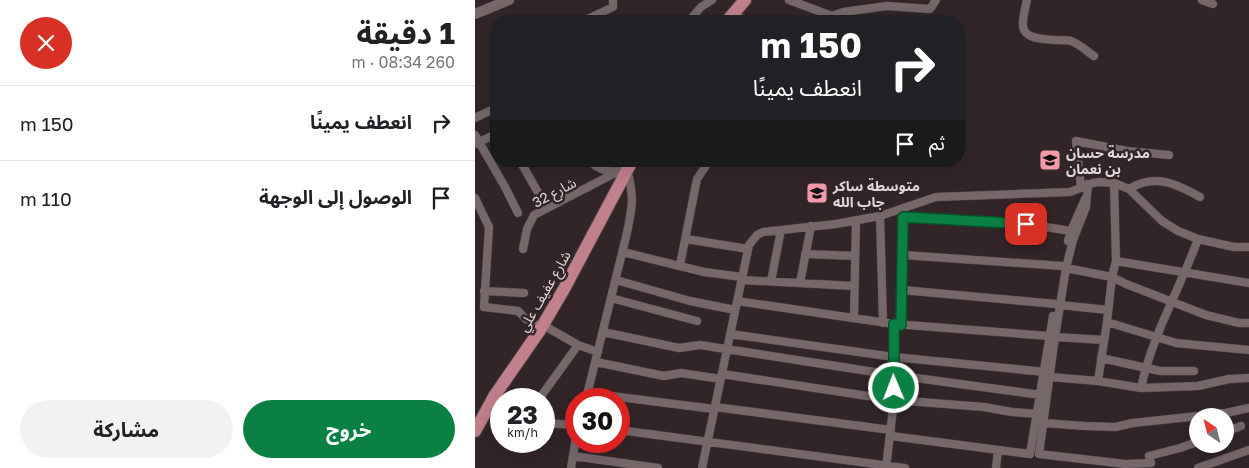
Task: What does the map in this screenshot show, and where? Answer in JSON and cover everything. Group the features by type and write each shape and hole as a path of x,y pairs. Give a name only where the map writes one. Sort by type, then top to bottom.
{"main road":[{"path":"732,15 745,0"},
{"name":"شارع عفيف علي","path":"475,431 564,289 625,168"}],"street":[{"path":"475,14 487,4 509,0"},
{"path":"596,15 613,7 613,0"},
{"path":"692,15 699,3 712,0"},
{"path":"789,0 826,15"},
{"path":"841,15 843,12 887,6 930,9 936,0"},
{"path":"1027,0 1022,21 1023,28 1029,36 1036,39 1069,40 1094,56"},
{"path":"1202,0 1213,4"},
{"path":"475,118 490,111"},
{"path":"490,136 476,140 490,164"},
{"path":"1065,267 1086,207 1086,188 1076,141 1127,151 1169,155"},
{"path":"492,167 518,213"},
{"path":"523,167 547,208"},
{"path":"589,388 623,252 632,210 633,194 625,168 598,169 596,167"},
{"path":"680,265 697,180 705,167"},
{"name":"شارع 32","path":"523,249 527,229 534,215 625,168"},
{"path":"1129,188 1151,180 1165,181 1180,186 1201,197"},
{"path":"903,213 936,197 1069,192 1100,182 1114,183 1129,188 1162,221 1178,231 1199,239 1234,247 1249,247"},
{"path":"1098,381 1112,277 1116,261 1114,183"},
{"path":"1086,188 1071,231 1052,337 1039,454 1125,464 1151,463 1149,456 1189,445"},
{"path":"475,198 489,227 484,307 518,311 526,319 578,345 598,352"},
{"path":"886,467 894,400 894,357 902,290 903,213"},
{"path":"702,468 748,249 757,235 763,232 903,213 1026,224 1071,231"},
{"path":"880,216 883,322"},
{"path":"853,318 856,220"},
{"path":"800,283 811,226"},
{"path":"771,281 781,230"},
{"path":"686,239 748,249"},
{"path":"1141,388 1145,369 1156,337 1199,239"},
{"path":"623,252 704,272 742,279 854,286"},
{"path":"805,254 855,256"},
{"path":"903,255 1065,267 1112,277 1206,315 1239,323 1249,323"},
{"path":"1116,261 1249,283"},
{"path":"616,280 690,302 735,310"},
{"path":"484,290 524,294"},
{"path":"902,290 1108,310"},
{"path":"611,298 697,321"},
{"path":"737,301 898,325 1104,340"},
{"path":"1107,322 1176,344 1249,350"},
{"path":"603,332 679,348 700,345 894,375 1041,394"},
{"path":"730,334 1141,388 1198,386 1229,379 1249,378"},
{"path":"547,388 578,345"},
{"path":"1101,358 1145,369 1177,372 1194,371"},
{"path":"596,362 664,376 681,373 721,376 894,400 984,406 1012,412 1037,414"},
{"path":"630,400 714,408 1030,454 1041,394 1047,375"},
{"path":"1043,423 1115,426 1225,413 1249,408"},
{"path":"1234,429 1241,426"},
{"path":"630,432 886,467 905,468"},
{"path":"996,468 998,450"},
{"path":"1198,468 1249,450"},
{"path":"571,468 574,453"},
{"path":"573,456 658,468"}],"place":[{"name":"مدرسة حسان بن نعمان","path":"1050,160"},
{"name":"متوسطة ساكر جاب الله","path":"817,193"}],"route":[{"path":"894,388 894,324 901,325 903,217 1026,224"}]}
